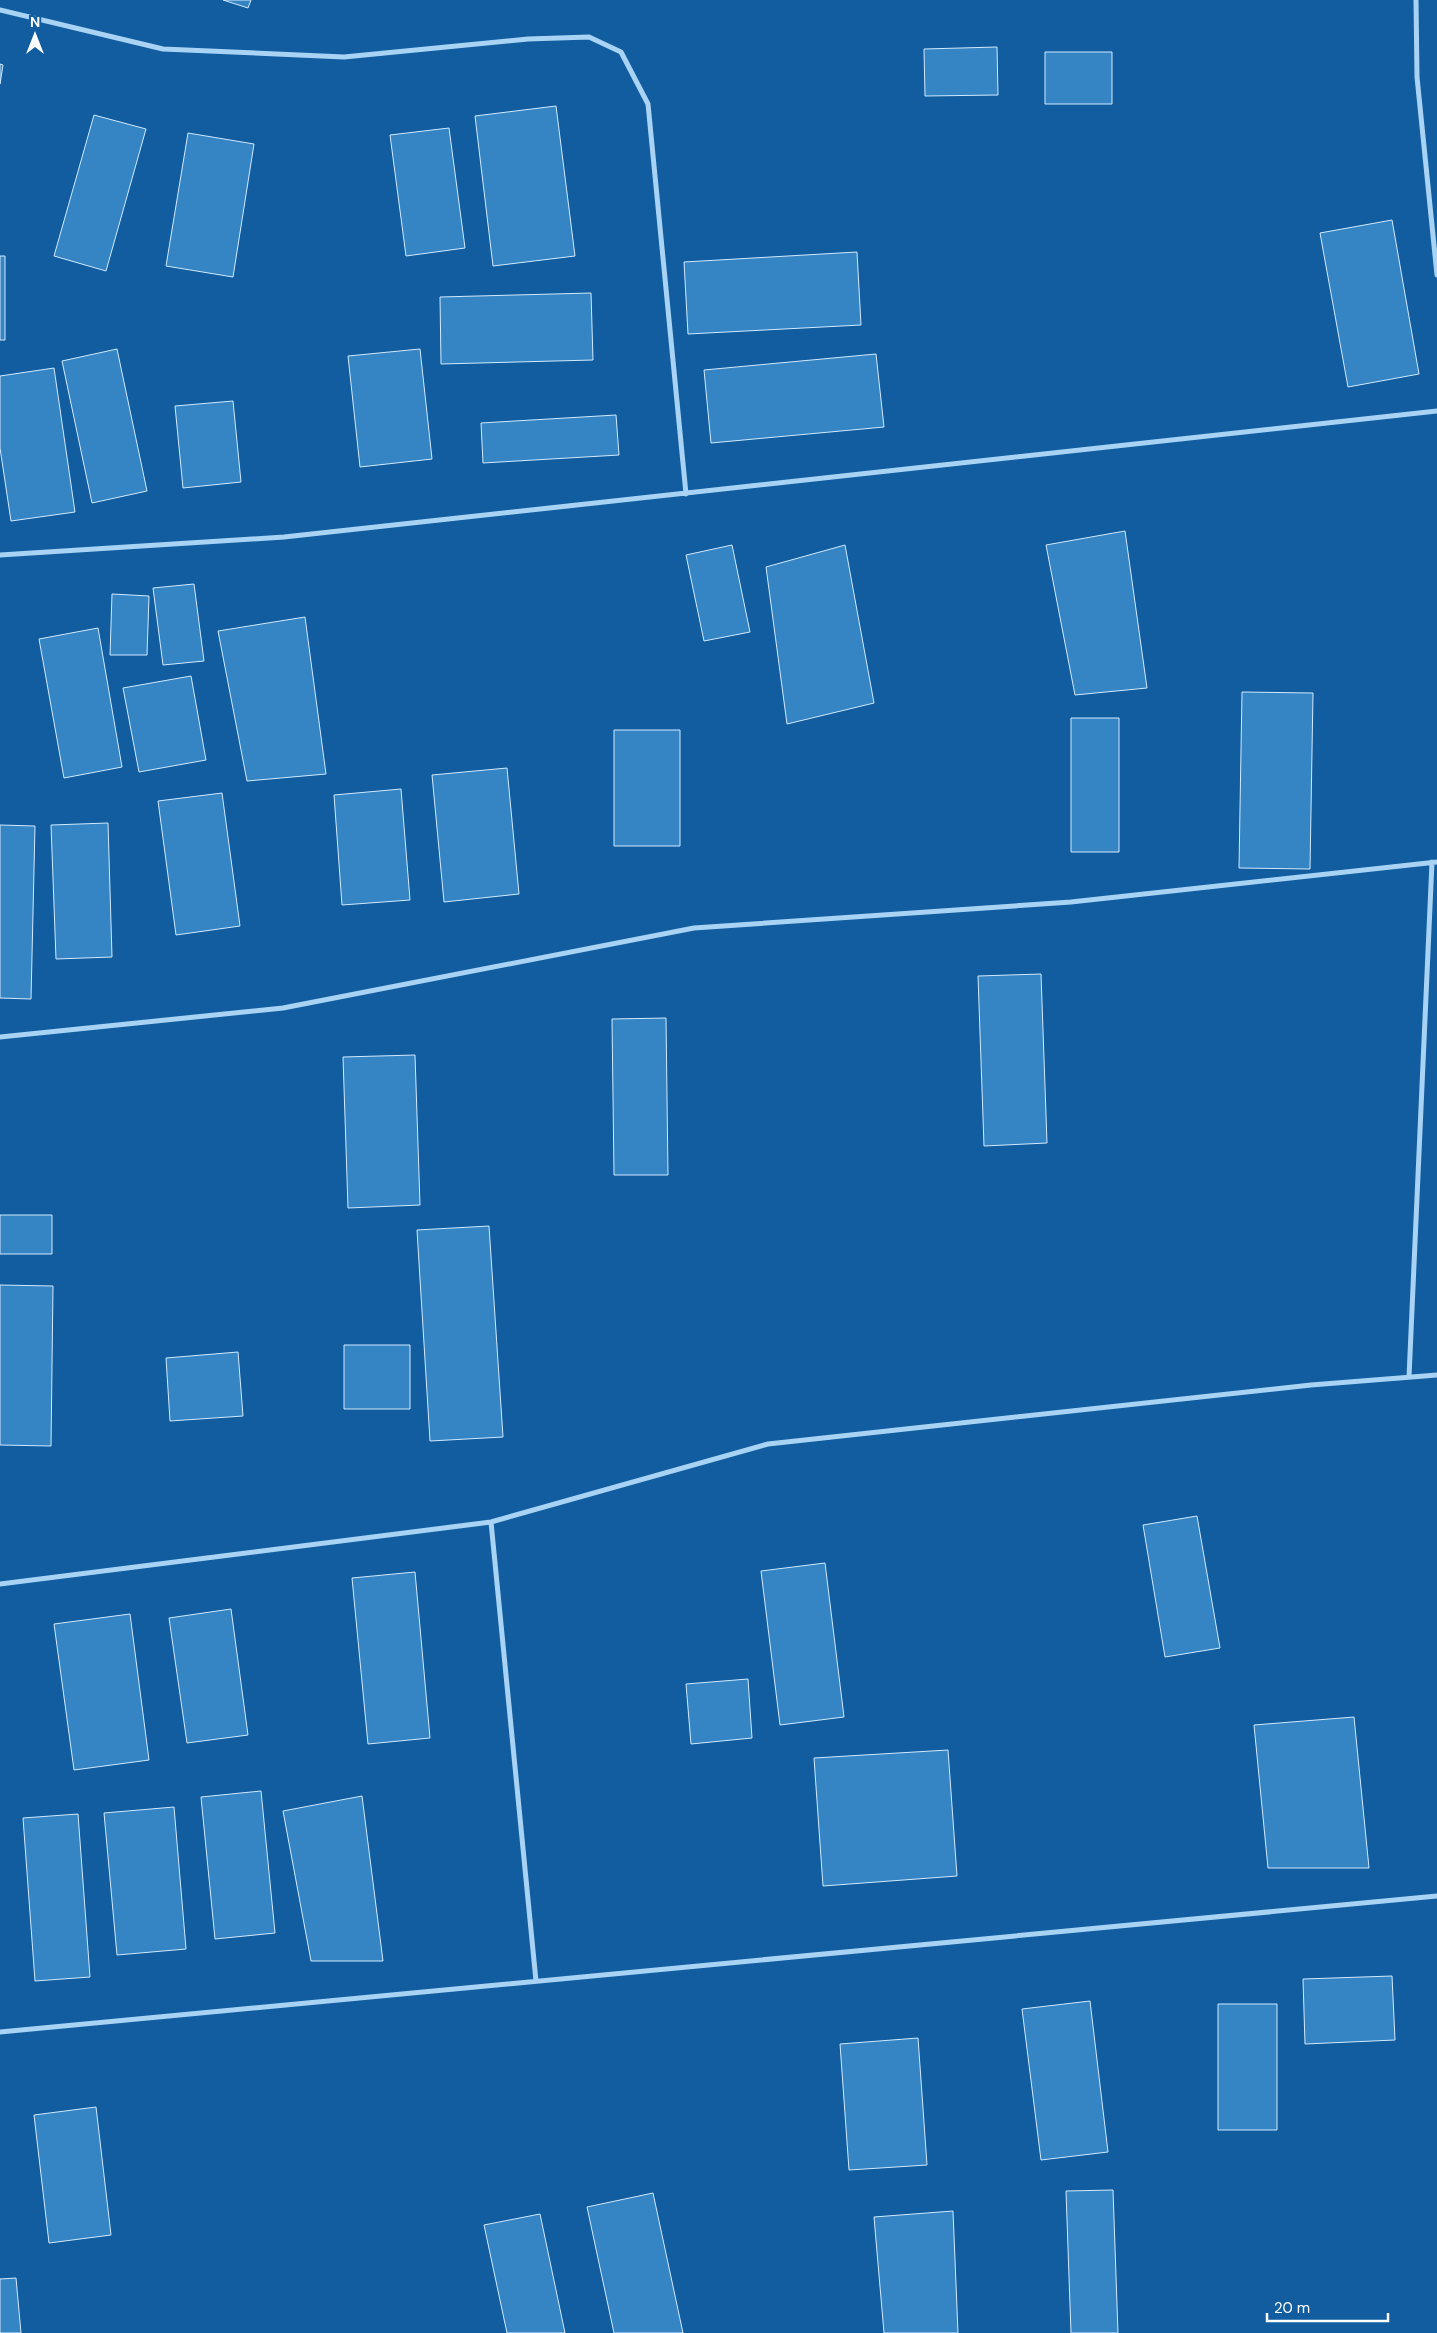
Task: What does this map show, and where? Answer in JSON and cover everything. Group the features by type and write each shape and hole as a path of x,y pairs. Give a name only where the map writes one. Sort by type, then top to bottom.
{"street":[{"path":"1416,0 1417,77 1437,275"},
{"path":"0,10 163,49 344,57 528,39 589,37 621,52 648,104 686,494"},
{"path":"0,555 284,537 1437,411"},
{"path":"0,1037 283,1008 694,928 1071,902 1435,862 1409,1377"},
{"path":"0,1584 491,1522 768,1444 1311,1385 1437,1375"},
{"path":"491,1522 536,1982"},
{"path":"0,2032 1437,1896"}],"building":[{"path":"223,0 251,0 248,8"},
{"path":"997,47 998,95 925,96 924,49"},
{"path":"1045,52 1112,52 1112,104 1045,104"},
{"path":"0,64 3,65 0,84"},
{"path":"556,106 575,256 493,266 475,116"},
{"path":"94,115 146,129 106,271 54,256"},
{"path":"449,128 465,248 406,256 390,135"},
{"path":"188,133 254,144 233,277 166,266"},
{"path":"1392,220 1419,374 1348,387 1320,233"},
{"path":"857,252 861,325 688,334 684,262"},
{"path":"0,256 5,256 5,340 0,340"},
{"path":"591,293 593,360 441,364 440,297"},
{"path":"117,349 147,491 92,503 62,361"},
{"path":"420,349 432,459 360,467 348,356"},
{"path":"876,354 884,427 711,443 704,370"},
{"path":"54,368 75,512 11,521 0,448 0,376"},
{"path":"233,401 241,482 183,488 175,406"},
{"path":"616,415 619,455 483,463 481,423"},
{"path":"1125,531 1147,688 1075,695 1046,545"},
{"path":"732,545 750,632 704,641 686,555"},
{"path":"845,545 874,703 787,724 766,567"},
{"path":"194,584 204,661 163,665 153,588"},
{"path":"112,594 149,596 147,655 110,655"},
{"path":"305,617 326,774 247,781 218,631"},
{"path":"98,628 122,767 64,778 39,639"},
{"path":"191,676 206,760 139,772 123,688"},
{"path":"1242,692 1313,693 1310,869 1239,868"},
{"path":"1071,718 1119,718 1119,852 1071,852"},
{"path":"614,730 680,730 680,846 614,846"},
{"path":"507,768 519,894 444,902 432,775"},
{"path":"401,789 410,900 342,905 334,795"},
{"path":"222,793 240,926 176,935 158,801"},
{"path":"108,823 112,957 56,959 51,825"},
{"path":"0,825 35,826 31,999 0,998"},
{"path":"1041,974 1047,1143 984,1146 978,976"},
{"path":"666,1018 668,1175 614,1175 612,1019"},
{"path":"415,1055 420,1205 348,1208 343,1057"},
{"path":"0,1215 52,1215 52,1254 0,1254"},
{"path":"489,1226 503,1437 430,1441 417,1230"},
{"path":"0,1285 53,1286 51,1446 0,1445"},
{"path":"344,1345 410,1345 410,1409 344,1409"},
{"path":"238,1352 243,1416 170,1421 166,1358"},
{"path":"1197,1516 1220,1648 1165,1657 1143,1525"},
{"path":"825,1563 844,1717 780,1725 761,1571"},
{"path":"415,1572 430,1738 368,1744 352,1578"},
{"path":"231,1609 248,1735 187,1743 169,1618"},
{"path":"130,1614 149,1760 74,1770 54,1624"},
{"path":"748,1679 752,1738 691,1744 686,1684"},
{"path":"1354,1717 1369,1868 1268,1868 1254,1725"},
{"path":"948,1750 957,1876 823,1886 814,1758"},
{"path":"261,1791 275,1933 215,1939 201,1797"},
{"path":"362,1796 383,1961 311,1961 283,1811"},
{"path":"174,1807 186,1949 117,1955 104,1813"},
{"path":"78,1814 90,1977 35,1981 23,1818"},
{"path":"1392,1976 1395,2040 1305,2044 1303,1979"},
{"path":"1090,2001 1108,2152 1041,2160 1022,2009"},
{"path":"1218,2004 1277,2004 1277,2130 1218,2130"},
{"path":"918,2038 927,2165 849,2170 840,2044"},
{"path":"96,2107 111,2235 49,2243 34,2115"},
{"path":"1113,2190 1118,2333 1071,2333 1066,2191"},
{"path":"653,2193 683,2333 614,2333 587,2207"},
{"path":"953,2211 958,2333 884,2333 874,2217"},
{"path":"540,2214 565,2333 507,2333 484,2225"},
{"path":"16,2278 21,2333 0,2333 0,2279"}]}
